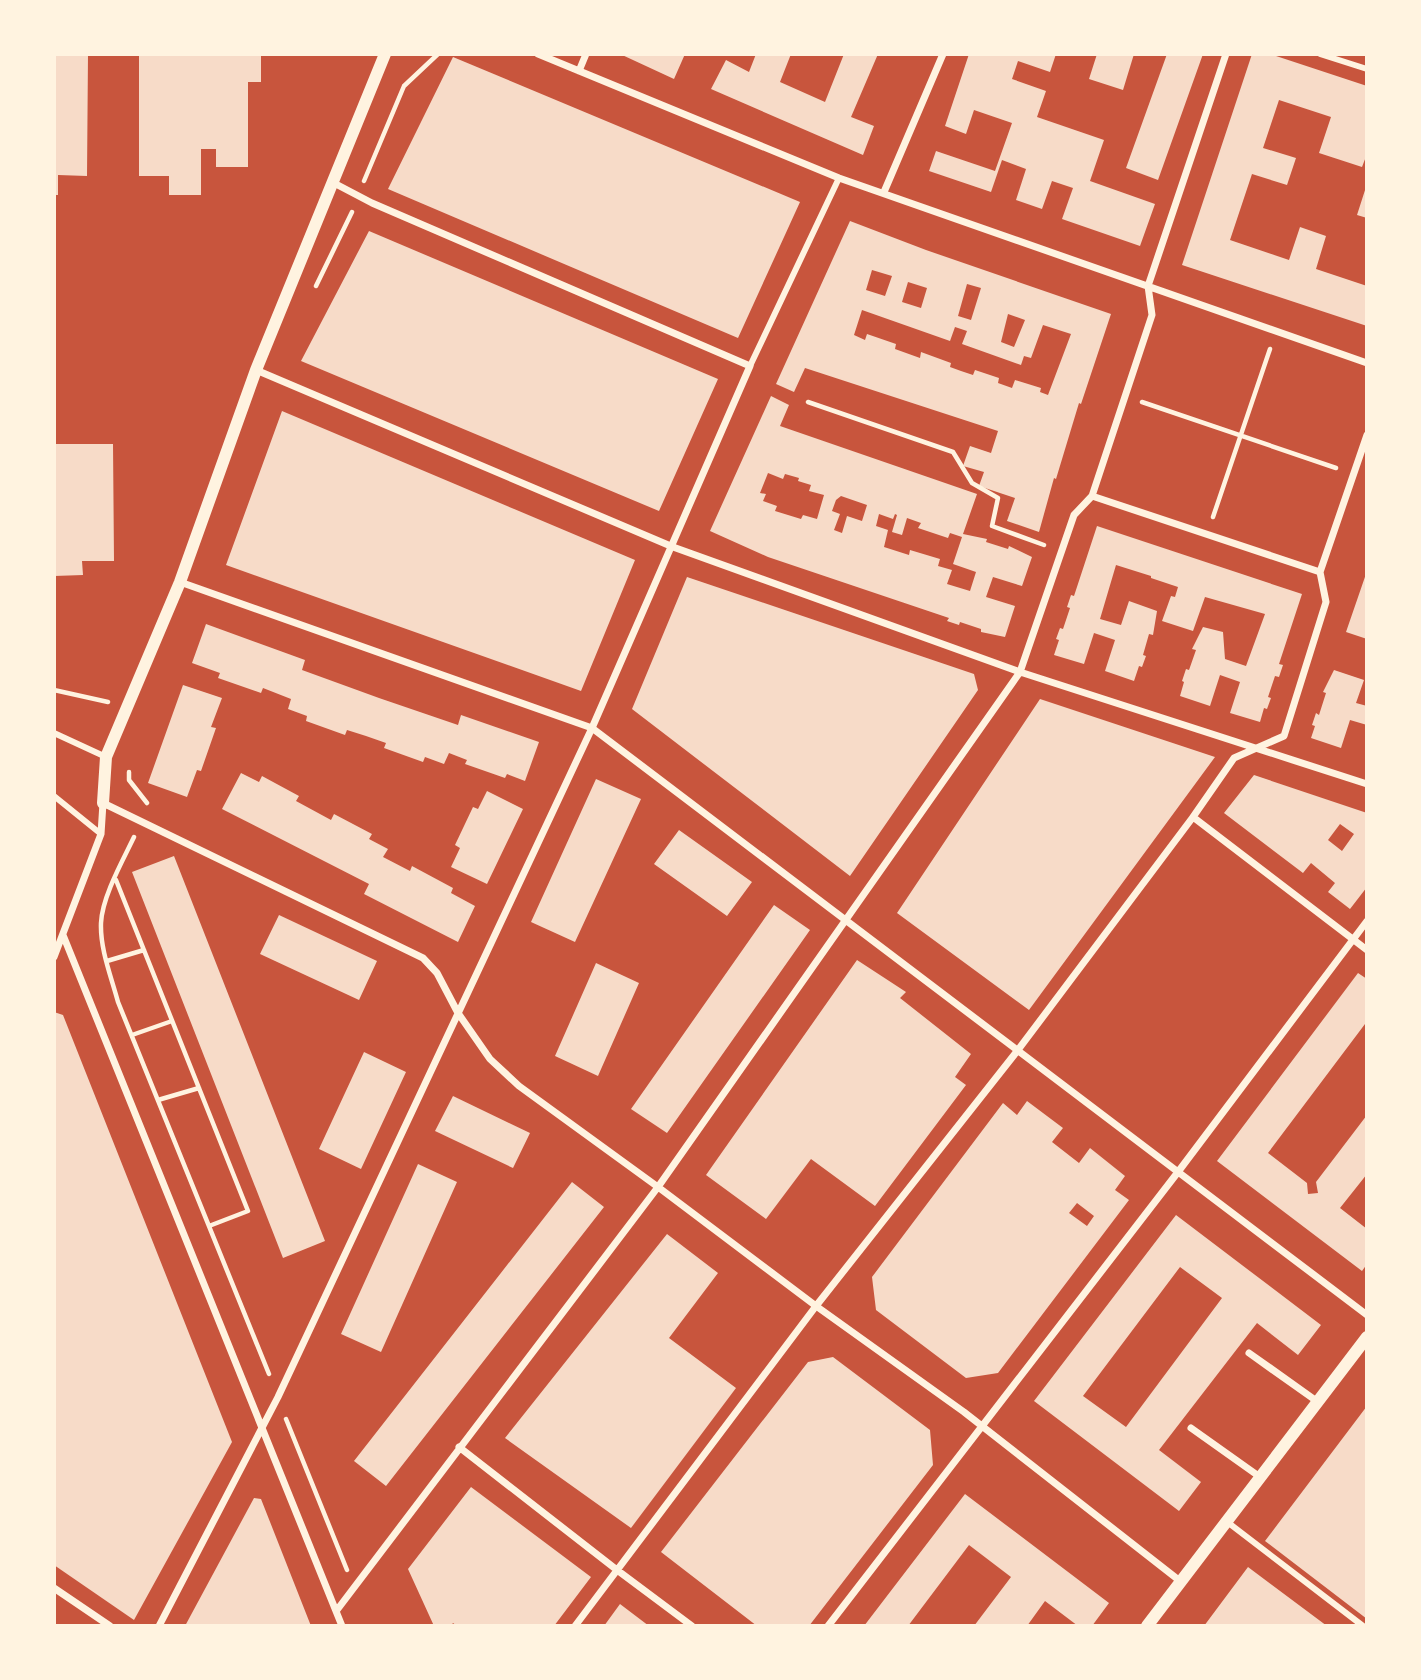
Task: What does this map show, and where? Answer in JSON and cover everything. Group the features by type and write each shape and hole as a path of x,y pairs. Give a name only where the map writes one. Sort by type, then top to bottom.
{"street":[{"path":"54,957 101,834 106,757 180,582 256,370 385,54"},
{"path":"538,54 839,178 1367,363"},
{"path":"579,71 586,54"},
{"path":"884,192 943,54"},
{"path":"337,1610 658,1187 1020,672 1074,515 1092,496 1152,315 1148,286 1226,54"},
{"path":"1320,54 1367,69"},
{"path":"159,1626 278,1397 593,728 750,366 839,178"},
{"path":"332,181 358,197 750,366"},
{"path":"256,370 673,547 1020,672 1367,784"},
{"path":"575,1626 816,1306 1018,1050 1193,817 1234,758 1284,736 1326,601 1320,572 1367,435"},
{"path":"1092,496 1320,572"},
{"path":"180,582 593,728 1367,1315"},
{"path":"54,733 106,757"},
{"path":"54,796 101,834"},
{"path":"103,803 423,958 437,973 458,1013 490,1059 519,1086 964,1412 1180,1581"},
{"path":"1193,817 1367,950"},
{"path":"828,1626 1178,1172 1367,921"},
{"path":"63,935 342,1626"},
{"path":"1147,1626 1367,1337"},
{"path":"1249,1353 1318,1402"},
{"path":"1191,1429 1260,1477"},
{"path":"459,1447 692,1626"},
{"path":"1226,1521 1363,1626"},
{"path":"54,1588 110,1626"}],"path":[{"path":"366,177 404,86 438,54"},
{"path":"1209,527 1270,349"},
{"path":"1135,400 1346,472"},
{"path":"808,402 953,452 972,483 998,498 992,526 1061,552"},
{"path":"54,690 110,703"},
{"path":"129,847 101,920 102,944 118,1002 260,1350"},
{"path":"115,880 248,1211 209,1226"},
{"path":"107,961 144,950"},
{"path":"132,1035 172,1021"},
{"path":"158,1100 199,1088"},
{"path":"285,1416 341,1552"}],"building":[{"path":"54,54 88,54 87,176 58,175 58,195 54,195"},
{"path":"139,54 261,54 261,82 248,82 248,167 216,167 216,149 201,149 201,195 169,195 169,176 139,176"},
{"path":"620,54 685,54 674,79"},
{"path":"756,54 791,54 780,82 825,102 844,54 878,54 851,117 874,126 863,155 711,89 726,60 749,72"},
{"path":"969,54 1056,54 1050,72 1018,61 1012,79 1046,91 1037,117 1104,140 1090,181 1155,204 1140,246 1062,219 1073,188 1052,181 1042,209 1016,200 1026,169 1002,160 991,192 929,171 936,151 995,171 1012,123 974,110 966,134 945,126"},
{"path":"1097,54 1134,54 1123,90 1089,79"},
{"path":"1167,54 1203,54 1158,180 1126,168"},
{"path":"1252,54 1270,54 1367,86 1367,154 1362,167 1319,153 1331,117 1279,100 1263,148 1296,158 1287,185 1252,174 1230,240 1289,260 1300,227 1326,236 1316,269 1367,286 1367,326 1182,265"},
{"path":"453,57 800,202 738,338 388,189"},
{"path":"1367,187 1367,218 1357,215"},
{"path":"850,221 1111,314 1081,404 1079,403 1056,479 1054,478 1039,532 1007,521 1015,498 979,486 984,472 963,466 970,446 991,453 998,431 805,368 794,392 776,384","holes":["872,270 892,276 885,296 866,290","908,282 927,288 921,308 902,302","967,284 981,288 971,320 958,316","862,310 950,341 955,327 967,331 962,344 1021,365 1024,356 1031,358 1043,325 1071,334 1048,395 1040,392 1041,388 1015,380 1012,388 998,383 999,378 975,370 973,375 961,371 950,367 951,363 921,352 920,358 895,349 896,344 867,334 865,340 854,335","1008,314 1025,320 1014,347 1001,342"]},
{"path":"369,231 718,379 659,511 301,361"},
{"path":"771,396 789,405 780,426 977,494 963,534 987,539 986,542 1008,549 1009,546 1032,557 1022,586 993,577 986,597 1015,606 1005,637 981,632 981,629 960,622 959,625 947,621 949,618 768,557 710,531","holes":["768,473 783,479 785,474 799,478 798,481 811,485 809,491 824,495 817,519 803,515 801,519 775,511 777,506 763,501 766,494 760,493","841,496 867,505 862,521 847,516 842,533 834,530 840,514 832,511 836,500","879,514 893,519 895,514 897,515 892,532 902,535 907,518 921,523 918,528 948,538 950,533 962,537 953,564 976,572 970,591 947,584 952,570 938,566 940,559 910,550 909,555 884,547 888,530 876,526"]},
{"path":"282,411 635,560 581,691 226,565"},
{"path":"54,444 113,444 114,561 82,561 83,575 54,576"},
{"path":"1097,526 1302,594 1279,664 1283,665 1279,677 1275,676 1268,697 1271,698 1267,709 1264,708 1260,722 1230,713 1240,682 1220,675 1210,706 1180,696 1186,669 1189,670 1196,650 1192,649 1203,627 1223,632 1225,659 1246,666 1265,614 1205,597 1193,631 1162,621 1171,596 1175,597 1178,587 1151,576 1116,565 1100,619 1121,625 1129,601 1157,611 1153,635 1149,634 1143,655 1146,656 1134,681 1105,671 1115,640 1094,633 1084,664 1054,655 1059,640 1056,639 1060,628 1063,629 1070,608 1067,607 1071,595 1074,596"},
{"path":"1367,571 1367,639 1346,632"},
{"path":"687,577 974,674 978,690 850,876 632,709"},
{"path":"206,624 305,660 302,670 379,698 458,725 461,715 539,742 525,781 507,774 505,778 465,764 467,760 449,753 444,764 425,757 423,762 384,748 386,743 347,730 345,735 306,721 307,716 288,709 291,699 263,688 261,693 218,678 220,673 192,663"},
{"path":"1334,670 1364,680 1356,703 1367,706 1367,725 1350,720 1341,748 1311,738 1316,713 1319,715 1326,693 1323,692"},
{"path":"183,685 222,698 211,727 216,728 201,771 197,770 187,797 148,783"},
{"path":"1040,699 1215,757 1029,1010 897,913"},
{"path":"241,773 259,782 262,776 299,796 296,801 331,820 334,814 372,834 369,839 388,849 383,857 410,871 412,866 453,888 451,893 475,906 458,942 364,894 369,884 222,809"},
{"path":"1254,775 1367,813 1367,887 1350,909 1328,892 1335,883 1311,863 1303,873 1224,813","holes":["1340,824 1354,834 1342,851 1328,840"]},
{"path":"596,779 641,799 575,942 531,922"},
{"path":"487,791 523,809 487,884 451,867 460,848 455,845 473,807 478,809"},
{"path":"679,830 752,882 727,916 654,864"},
{"path":"174,856 325,1241 283,1258 132,872"},
{"path":"774,905 810,930 667,1133 631,1109"},
{"path":"279,915 377,961 359,1000 260,954"},
{"path":"857,960 906,992 900,998 971,1054 955,1077 966,1085 875,1206 811,1159 766,1219 706,1175"},
{"path":"596,963 639,983 598,1076 555,1056"},
{"path":"1358,973 1367,979 1367,1025 1365,1024 1268,1153 1307,1183 1308,1194 1318,1193 1316,1182 1367,1115 1367,1174 1340,1208 1367,1229 1367,1264 1362,1271 1217,1161"},
{"path":"54,1012 63,1015 232,1442 134,1620 54,1565"},
{"path":"364,1052 406,1072 361,1169 319,1149"},
{"path":"453,1096 530,1133 513,1168 435,1131"},
{"path":"1027,1101 1063,1128 1052,1142 1079,1163 1090,1148 1125,1176 1115,1190 1129,1200 998,1373 966,1378 876,1310 872,1277 1003,1103 1017,1115","holes":["1077,1203 1094,1216 1087,1226 1069,1213"]},
{"path":"418,1164 457,1182 381,1352 341,1334"},
{"path":"572,1182 604,1207 386,1486 354,1461"},
{"path":"1176,1215 1321,1325 1298,1355 1257,1323 1159,1450 1201,1482 1179,1511 1034,1401","holes":["1180,1267 1222,1298 1126,1427 1083,1396"]},
{"path":"667,1234 718,1273 669,1338 736,1388 631,1528 505,1438"},
{"path":"833,1357 930,1430 933,1465 809,1626 757,1626 661,1552 808,1362"},
{"path":"1367,1406 1367,1619 1265,1541"},
{"path":"471,1487 591,1577 554,1626 457,1626 453,1623 451,1626 434,1626 408,1569"},
{"path":"965,1494 1109,1603 1092,1626 1078,1626 1045,1601 1027,1626 974,1626 1011,1577 969,1545 908,1626 864,1626"},
{"path":"254,1498 261,1499 311,1626 185,1626"},
{"path":"1248,1567 1327,1626 1204,1626"},
{"path":"620,1604 649,1626 604,1626"}]}
